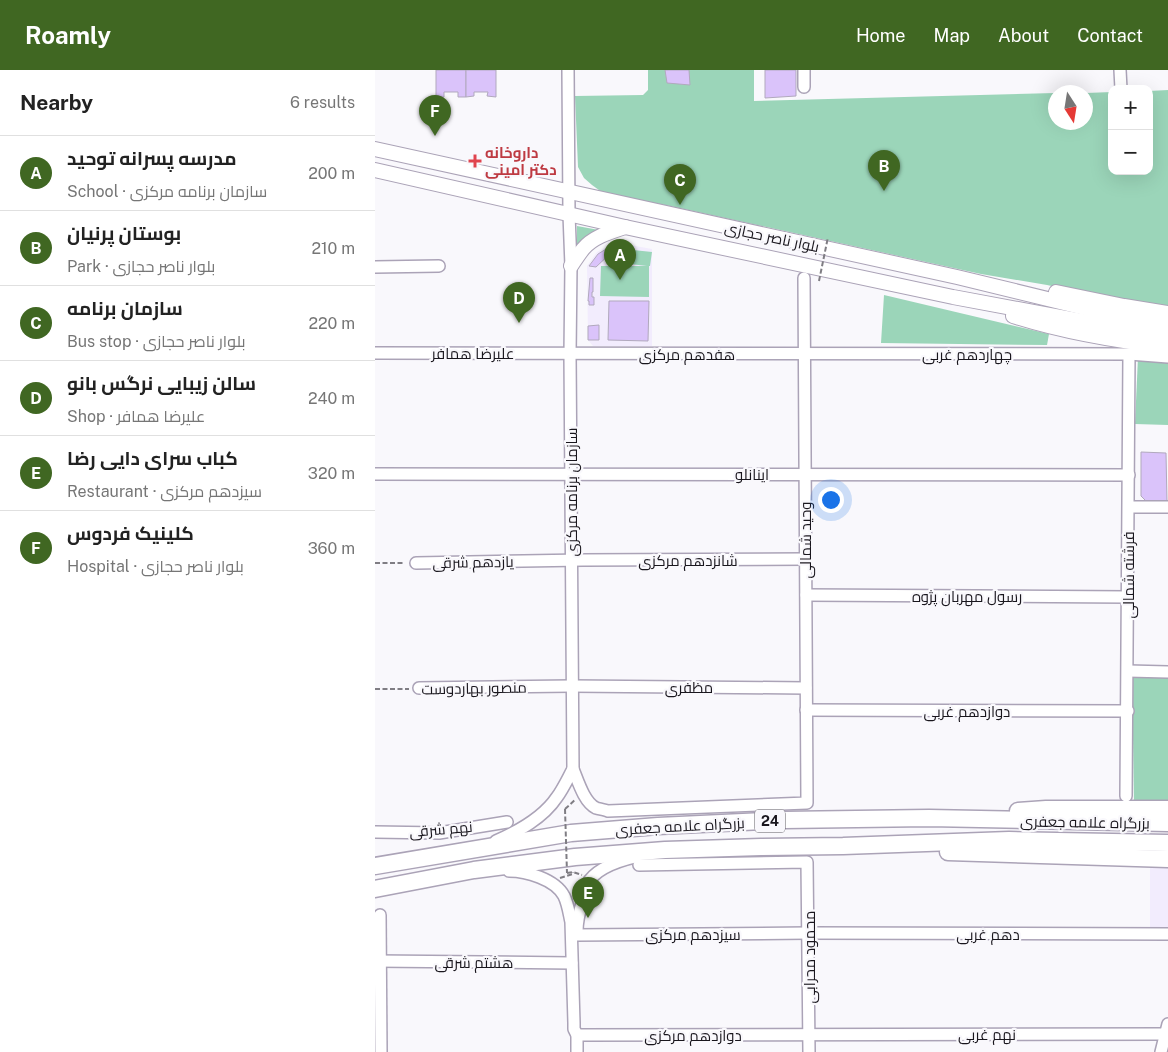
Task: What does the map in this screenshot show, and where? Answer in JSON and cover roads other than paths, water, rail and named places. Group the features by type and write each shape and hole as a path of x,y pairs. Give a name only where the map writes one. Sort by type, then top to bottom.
{"highway":[{"path":"929,818 1046,809 1168,808"},
{"name":"بزرگراه علامه جعفری","path":"375,866 571,833 657,826 784,820 929,818 1168,824"},
{"name":"بزرگراه علامه جعفری","path":"375,889 474,870 575,857 665,850 1009,840 1168,843"},
{"path":"843,846 946,852 1168,860"}],"main road":[{"name":"بلوار ناصر حجازی","path":"375,149 957,277 1097,311 1168,325"},
{"name":"بلوار ناصر حجازی","path":"375,170 953,297 1168,337"},
{"path":"571,266 590,242 625,226"},
{"path":"957,277 1027,286 1168,313"},
{"path":"953,297 1041,324 1135,344 1168,348"}],"street":[{"name":"سازمان برنامه مرکزی","path":"568,70 571,266 573,769"},
{"path":"804,70 805,87"},
{"path":"1120,70 1121,85"},
{"path":"375,267 439,266"},
{"name":"وحید شمالی","path":"573,769 588,800 595,807 609,811 807,803 804,354 809,280"},
{"name":"علیرضا همافر","path":"375,353 571,354"},
{"name":"هفدهم مرکزی","path":"571,354 804,354"},
{"name":"چهاردهم غربی","path":"804,354 1129,354 1168,357"},
{"name":"فرشته شمالی","path":"1127,796 1129,354"},
{"name":"اینانلو","path":"375,474 1129,474"},
{"path":"1129,507 1168,507"},
{"name":"شانزدهم مرکزی","path":"571,560 805,559"},
{"name":"یازدهم شرقی","path":"416,562 571,560"},
{"name":"رسول مهربان پژوه","path":"806,595 1128,597"},
{"path":"1128,671 1168,672"},
{"name":"مظفری","path":"573,686 806,688"},
{"name":"منصور بهاردوست","path":"419,688 573,686"},
{"name":"دوازدهم غربی","path":"806,710 1127,711"},
{"path":"483,847 510,835 541,815 557,797 573,769"},
{"name":"نهم شرقی","path":"375,832 439,832 507,822"},
{"path":"577,1052 577,1035 580,1029 577,922 587,885 592,877 602,869 624,860 665,850"},
{"name":"محمود محرابی","path":"639,865 807,862 809,1052"},
{"path":"474,870 518,871 538,876 554,885 563,894 571,922 574,1029 577,1035"},
{"path":"380,915 378,961 381,1052"},
{"name":"سیزدهم مرکزی","path":"577,935 809,933"},
{"name":"دهم غربی","path":"809,933 1168,934"},
{"name":"هشتم شرقی","path":"378,961 573,963"},
{"path":"1161,1052 1167,1029"},
{"name":"نهم غربی","path":"809,1034 1167,1029"},
{"name":"دوازدهم مرکزی","path":"577,1035 809,1034"}],"place":[{"name":"کلینیک فردوس","path":"435,136"},
{"name":"داروخانه دکتر امینی","path":"475,161"},
{"name":"بوستان پرنیان","path":"884,191"},
{"name":"سازمان برنامه","path":"680,205"},
{"name":"مدرسه پسرانه توحید","path":"620,280"},
{"name":"سالن زیبایی نرگس بانو","path":"519,323"},
{"name":"کباب سرای دایی رضا","path":"588,918"}]}
